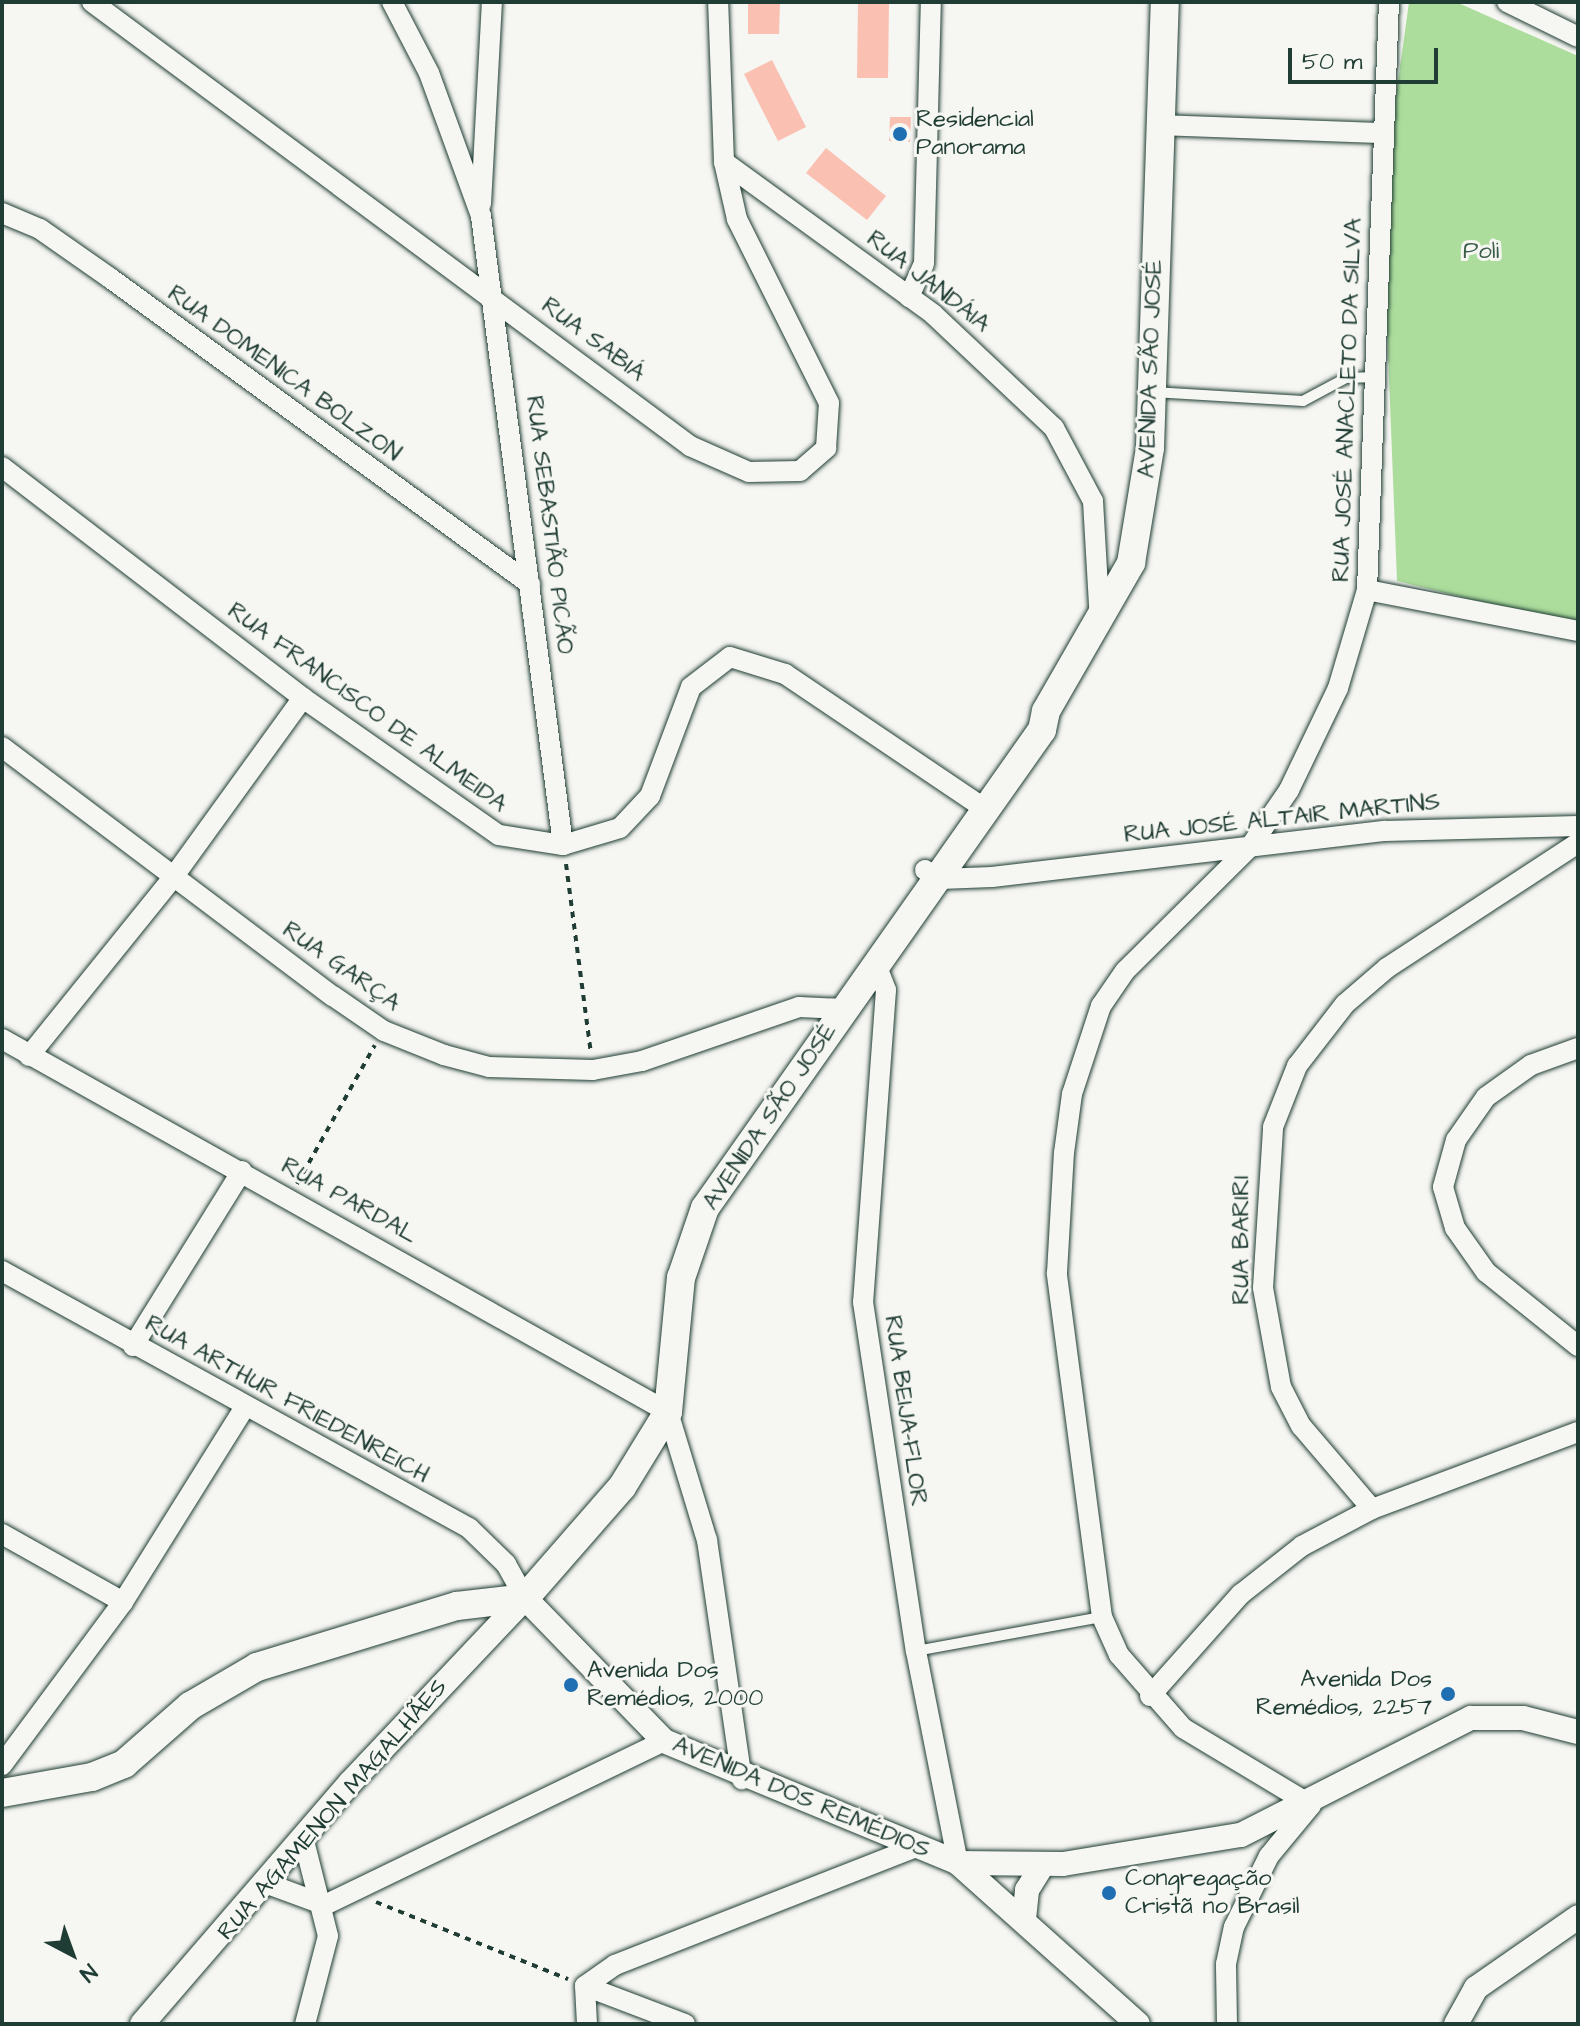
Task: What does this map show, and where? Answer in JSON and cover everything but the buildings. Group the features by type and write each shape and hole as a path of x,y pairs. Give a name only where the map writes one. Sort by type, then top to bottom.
{"main road":[{"name":"AVENIDA SÃO JOSÉ","path":"525,1598 622,1487 668,1412 681,1278 705,1208 876,964 980,806 1026,720 1046,711 1100,623 1138,542 1152,391 1165,2"},
{"path":"2,1793 92,1777 124,1764 190,1706 257,1667 457,1606 525,1598"}],"street":[{"name":"RUA SABIÁ","path":"92,2 492,296 690,446 749,472 807,469 831,436 829,403 746,242 724,162"},
{"name":"RUA SEBASTIÃO PICÃO","path":"392,2 448,123 481,216 563,845"},
{"path":"481,216 492,2"},
{"path":"718,2 724,162"},
{"path":"909,297 924,264 931,2"},
{"name":"RUA JOSÉ ANACLETO DA SILVA","path":"1311,1805 1225,1757 1150,1696 1102,1617 1057,1273 1072,1094 1101,1006 1125,971 1250,847 1289,790 1338,688 1367,590 1389,2"},
{"path":"1507,2 1578,37"},
{"path":"448,123 486,119"},
{"path":"1161,125 1383,133"},
{"name":"RUA JANDÁIA","path":"724,162 909,297 1010,382 1073,455 1093,501 1100,623"},
{"name":"RUA DOMENICA BOLZON","path":"2,213 40,229 99,270 530,584"},
{"name":"RUA FRANCISCO DE ALMEIDA","path":"2,467 303,698 499,835 563,845 603,837 635,814 668,758 691,687 730,657 775,668 980,806"},
{"path":"1367,590 1578,631"},
{"path":"29,1056 174,876 303,698"},
{"name":"RUA GARÇA","path":"2,747 384,1031 489,1067 593,1070 799,1007 844,1009"},
{"name":"RUA JOSÉ ALTAIR MARTINS","path":"928,881 992,877 1385,831 1578,826"},
{"name":"RUA BARIRI","path":"1372,1509 1301,1426 1277,1374 1263,1288 1273,1127 1297,1066 1345,1004 1387,968 1578,843"},
{"path":"950,850 992,877"},
{"name":"RUA BEIJA-FLOR","path":"876,964 886,990 863,1302 916,1651 958,1863"},
{"name":"RUA PARDAL","path":"2,1039 290,1196 668,1412"},
{"path":"1578,1048 1531,1065 1486,1097 1456,1140 1443,1187 1455,1228 1486,1272 1578,1346"},
{"path":"133,1346 242,1171"},
{"name":"RUA ARTHUR FRIEDENREICH","path":"2,1271 133,1346 469,1528 506,1564 525,1598"},
{"path":"2,1765 123,1602 245,1407"},
{"path":"668,1412 707,1540 742,1779"},
{"path":"1150,1696 1272,1566 1372,1509 1578,1432"},
{"path":"2,1534 123,1602"},
{"name":"AVENIDA DOS REMÉDIOS","path":"525,1598 664,1741 742,1779 958,1863 1042,1866 1241,1835 1311,1805 1393,1753 1471,1718 1523,1718 1578,1732"},
{"name":"RUA AGAMENON MAGALHÃES","path":"142,2024 525,1598"},
{"path":"268,1884 325,1905 664,1741"},
{"path":"1227,2024 1226,1964 1234,1927 1269,1856 1311,1805"},
{"path":"304,1841 325,1905 328,1936 305,2024"},
{"path":"585,1986 656,1946 914,1848"},
{"path":"958,1863 1138,2024"},
{"path":"1024,1919 1027,1890 1042,1866"},
{"path":"1456,2024 1476,1988 1578,1917"},
{"path":"585,1986 587,2024"},
{"path":"585,1986 685,2024"}],"lane":[{"path":"1152,391 1303,401 1346,378 1376,377"},
{"path":"916,1651 1102,1617"}],"path":[{"path":"563,845 593,1070"},
{"path":"290,1196 384,1031"},
{"path":"352,1893 585,1986"}],"green space":[{"name":"Poli","path":"1409,2 1456,2 1578,56 1578,626 1397,581 1382,198"}],"place":[{"name":"Residencial Panorama","path":"900,134"},
{"name":"Avenida Dos Remédios, 2000","path":"571,1685"},
{"name":"Avenida Dos Remédios, 2257","path":"1448,1694"},
{"name":"Congregação Cristã no Brasil","path":"1109,1893"}]}
